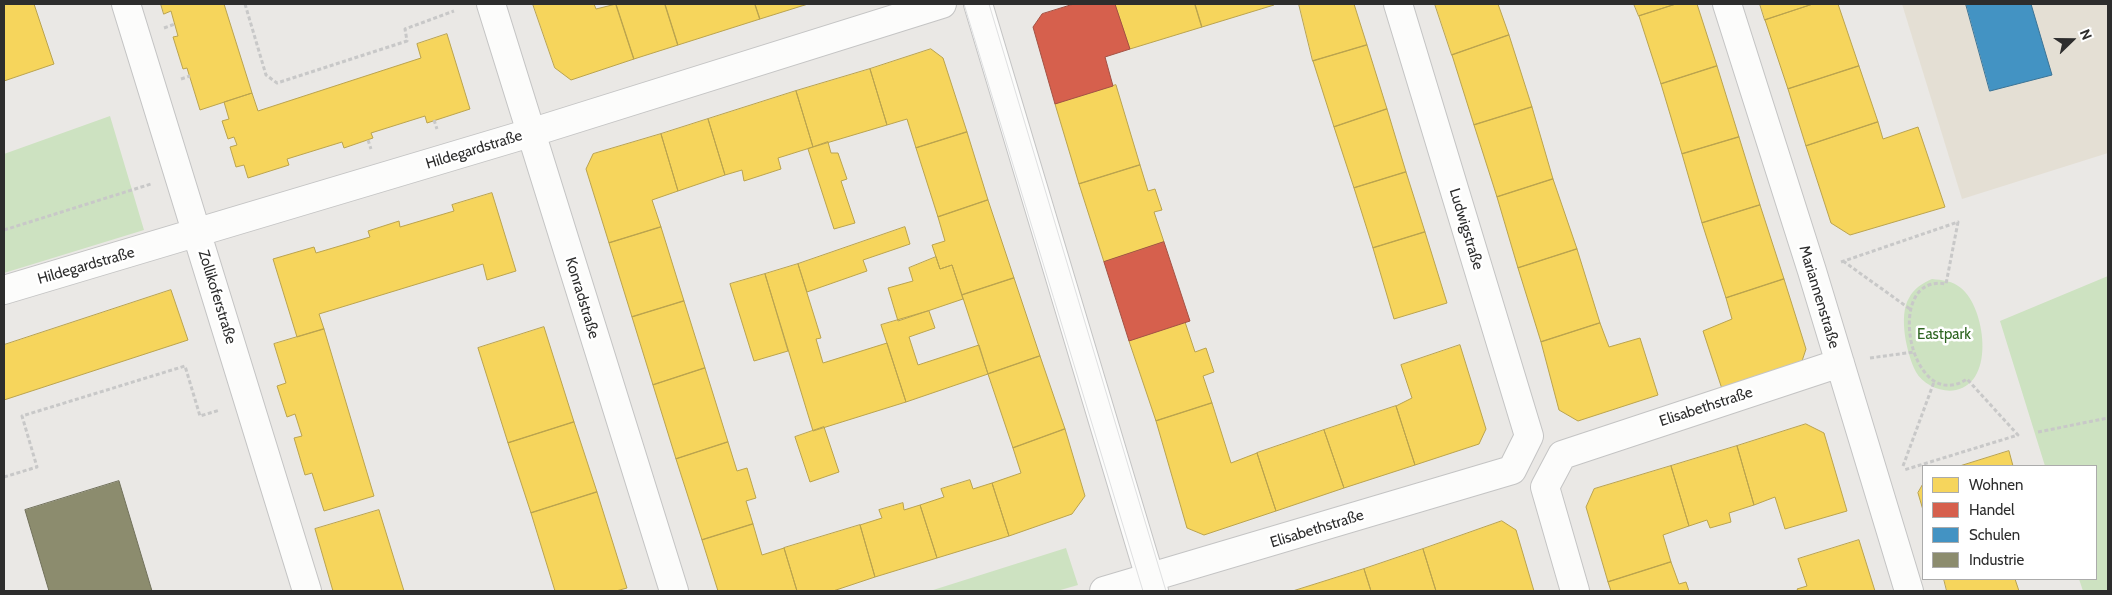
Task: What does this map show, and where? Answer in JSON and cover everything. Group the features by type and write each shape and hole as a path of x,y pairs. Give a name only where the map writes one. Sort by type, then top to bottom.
{"street":[{"name":"Zollikoferstraße","path":"126,4 307,591"},
{"name":"Konradstraße","path":"491,4 674,591"},
{"name":"Hildegardstraße","path":"4,290 530,133 942,4"},
{"path":"978,4 1152,585"},
{"name":"Ludwigstraße","path":"1398,4 1529,436 1520,454"},
{"name":"Mariannenstraße","path":"1727,4 1812,271 1909,591"},
{"name":"Elisabethstraße","path":"1575,591 1545,487 1562,455 1840,363"},
{"name":"Elisabethstraße","path":"1104,591 1152,585 1512,470 1520,454"}],"path":[{"path":"245,4 266,75 277,83 407,41 404,29 454,11"},
{"path":"162,28 175,24"},
{"path":"179,79 190,76"},
{"path":"4,230 151,184 154,193"},
{"path":"1812,271 1958,222 1946,284 1932,283 1926,286 1915,298 1910,309 1910,326 1914,352 1924,371 1939,385 1959,385 1967,380 2018,436 1902,471 1934,382"},
{"path":"1842,261 1910,309"},
{"path":"1840,363 1914,352"},
{"path":"4,477 37,467 22,416 185,366 200,416 249,401"},
{"path":"2038,432 2108,418"}],"shaded area":[{"path":"1902,4 2108,4 2108,153 1962,199"}],"green space":[{"path":"110,116 144,230 4,273 4,154"},
{"path":"2108,276 2108,591 2083,591 2079,580 2097,580 2097,465 2045,465 2000,321"},
{"name":"Eastpark","path":"1932,279 1951,282 1961,288 1976,311 1981,327 1981,359 1977,373 1969,384 1951,391 1933,387 1919,377 1910,356 1905,335 1904,315 1911,294 1922,284"},
{"path":"1066,548 1078,585 1057,591 930,591"}],"building: Wohnen":[{"path":"4,4 34,4 54,64 4,81"},
{"path":"161,4 224,4 252,93 200,110 187,68 183,69 173,37 178,36 171,11 164,14"},
{"path":"533,4 594,4 596,9 616,4 634,59 571,80 555,68"},
{"path":"616,4 665,4 678,45 634,59"},
{"path":"665,4 755,4 760,19 678,45"},
{"path":"755,4 808,4 760,19"},
{"path":"1115,4 1195,4 1202,27 1130,49"},
{"path":"1195,4 1274,4 1274,5 1202,27"},
{"path":"1299,4 1354,4 1367,45 1313,61"},
{"path":"1435,4 1498,4 1509,35 1452,55"},
{"path":"1634,4 1676,4 1639,16"},
{"path":"1676,4 1697,4 1717,66 1661,84 1639,16"},
{"path":"1760,4 1813,4 1765,20"},
{"path":"1813,4 1838,4 1859,66 1788,89 1765,20"},
{"path":"447,34 470,109 427,123 425,116 371,133 373,138 344,148 342,142 287,159 289,165 248,178 244,165 236,167 230,147 237,145 234,137 228,139 222,121 229,119 224,102 252,93 258,111 421,58 417,44"},
{"path":"1509,35 1532,107 1474,125 1452,55"},
{"path":"1367,45 1387,109 1334,127 1313,61"},
{"path":"931,49 943,58 967,132 916,148 907,119 887,125 870,69"},
{"path":"1717,66 1739,137 1682,154 1661,84"},
{"path":"1859,66 1878,122 1806,146 1788,89"},
{"path":"870,69 887,125 813,147 796,91"},
{"path":"1116,85 1140,165 1079,184 1055,104"},
{"path":"796,91 813,147 778,158 781,169 744,181 742,170 725,175 708,119"},
{"path":"1532,107 1553,179 1497,197 1474,125"},
{"path":"1387,109 1406,172 1354,188 1334,127"},
{"path":"708,119 725,175 678,191 661,134"},
{"path":"1878,122 1883,139 1918,127 1945,207 1850,235 1831,223 1806,146"},
{"path":"967,132 988,200 938,217 916,148"},
{"path":"661,134 678,191 652,200 661,227 609,243 586,169 593,154"},
{"path":"1739,137 1760,205 1702,223 1682,154"},
{"path":"828,142 831,153 838,153 847,179 841,181 855,223 834,229 808,149"},
{"path":"1140,165 1148,191 1155,189 1162,210 1154,212 1164,242 1104,262 1079,184"},
{"path":"1406,172 1425,232 1373,248 1354,188"},
{"path":"1553,179 1577,249 1518,268 1497,197"},
{"path":"492,193 516,271 487,280 483,264 319,314 324,329 297,337 273,259 314,247 316,253 370,237 368,231 399,221 400,227 454,211 452,205"},
{"path":"988,200 1014,278 962,295 952,265 940,269 932,245 945,241 938,217"},
{"path":"1760,205 1784,279 1726,298 1702,223"},
{"path":"661,227 684,301 632,317 609,243"},
{"path":"905,227 910,244 863,260 867,271 807,292 798,264"},
{"path":"1425,232 1447,303 1394,319 1373,248"},
{"path":"1577,249 1600,323 1541,342 1518,268"},
{"path":"936,257 940,269 952,265 963,299 898,321 888,288 913,281 909,268"},
{"path":"798,264 821,338 816,339 823,363 887,343 906,402 813,431 765,274"},
{"path":"765,274 788,351 754,361 730,284"},
{"path":"1014,278 1040,356 988,374 962,295"},
{"path":"1784,279 1806,349 1801,364 1723,392 1703,331 1732,319 1726,298"},
{"path":"171,290 188,340 4,400 4,345"},
{"path":"684,301 705,368 653,385 632,317"},
{"path":"929,311 935,328 909,337 918,365 979,345 988,374 906,402 881,325"},
{"path":"1185,322 1195,352 1206,348 1214,372 1203,376 1212,403 1156,421 1129,341"},
{"path":"1600,323 1609,347 1640,338 1658,395 1578,421 1559,410 1541,342"},
{"path":"544,327 574,422 508,443 478,348"},
{"path":"324,329 374,496 324,511 312,473 305,475 294,438 302,436 295,414 287,417 277,386 286,383 274,344"},
{"path":"1460,345 1486,429 1479,444 1415,465 1396,406 1412,398 1401,365"},
{"path":"1040,356 1065,429 1013,448 988,374"},
{"path":"705,368 728,442 676,459 653,385"},
{"path":"1212,403 1231,463 1257,453 1276,511 1204,535 1187,528 1156,421"},
{"path":"1396,406 1415,465 1344,488 1324,430"},
{"path":"574,422 597,492 531,513 508,443"},
{"path":"1806,424 1824,433 1847,511 1785,529 1775,497 1754,505 1737,446"},
{"path":"824,427 839,472 810,482 795,437"},
{"path":"1065,429 1085,496 1072,514 1009,536 992,483 1021,473 1013,448"},
{"path":"1324,430 1344,488 1276,511 1257,453"},
{"path":"728,442 737,471 747,468 756,498 746,501 753,524 702,540 676,459"},
{"path":"1737,446 1754,505 1729,513 1731,522 1710,528 1707,520 1689,526 1671,466"},
{"path":"2009,451 2013,465 1963,465"},
{"path":"1671,466 1689,526 1663,535 1671,562 1608,582 1586,507 1594,489"},
{"path":"970,480 973,489 992,483 1009,536 937,558 920,505 944,497 941,489"},
{"path":"1922,486 1922,507 1918,493"},
{"path":"597,492 627,588 616,591 555,591 531,513"},
{"path":"903,503 904,510 920,505 937,558 875,577 860,525 882,518 879,510"},
{"path":"379,510 404,591 333,591 315,529"},
{"path":"1502,521 1516,530 1534,591 1436,591 1423,549"},
{"path":"753,524 762,555 784,548 797,591 718,591 702,540"},
{"path":"860,525 875,577 833,591 797,591 784,548"},
{"path":"1859,540 1875,591 1798,591 1797,589 1807,586 1798,559"},
{"path":"1423,549 1436,591 1371,591 1364,569"},
{"path":"1671,562 1679,584 1686,582 1689,591 1611,591 1608,582"},
{"path":"1364,569 1371,591 1293,591"},
{"path":"1944,580 2015,580 2019,591 1947,591"}],"building: Handel":[{"path":"1074,4 1115,4 1130,49 1105,57 1113,86 1055,104 1033,27 1042,14"},
{"path":"1164,242 1190,321 1129,341 1104,262"}],"building: Schulen":[{"path":"1966,4 2031,4 2052,75 1990,91"}],"building: Industrie":[{"path":"119,481 152,591 49,591 25,510"}],"tram line":[{"path":"964,4 1143,591"},
{"path":"989,4 1166,591"}]}
